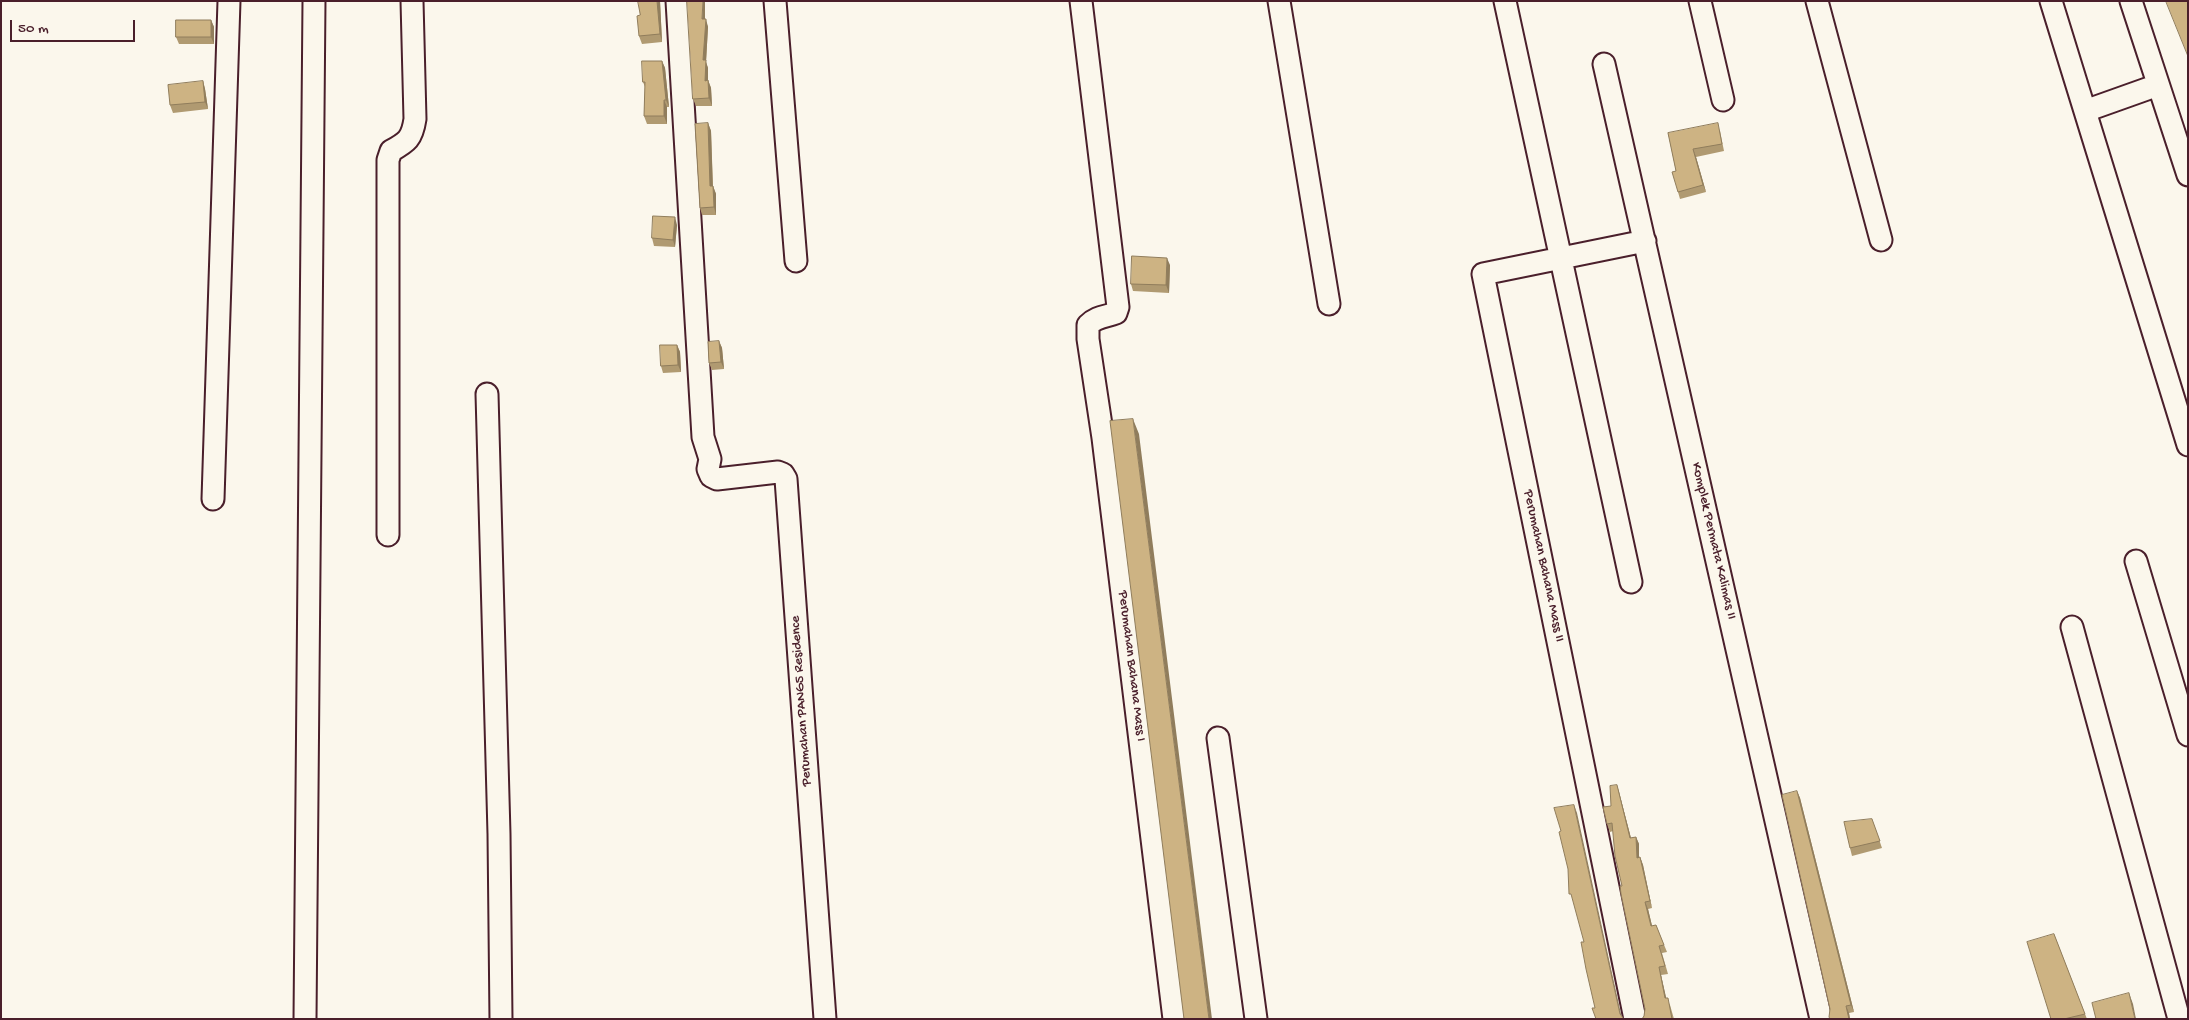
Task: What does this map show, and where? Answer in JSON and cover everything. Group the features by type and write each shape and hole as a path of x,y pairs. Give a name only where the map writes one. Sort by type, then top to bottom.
{"street":[{"path":"213,499 229,1"},
{"path":"305,1019 314,1"},
{"path":"388,535 388,160 391,151 406,142 413,132 415,119 412,1"},
{"name":"Perumahan PANG5 Residence","path":"677,1 703,437 710,460 708,469 711,476 717,479 778,472 783,474 786,479 825,1019"},
{"path":"775,1 796,261"},
{"name":"Perumahan Bahana Mass I","path":"1081,1 1118,307 1114,314 1096,318 1087,327 1088,339 1104,448 1174,1019"},
{"path":"1279,1 1329,304"},
{"path":"1505,1 1631,582"},
{"path":"1700,1 1723,100"},
{"path":"1817,1 1880,240"},
{"path":"2051,1 2188,445"},
{"path":"2131,1 2188,175"},
{"name":"Komplek Permata Kalimas II","path":"1604,64 1821,1019"},
{"path":"2085,111 2158,85"},
{"name":"Perumahan Bahana Mass II","path":"1636,1019 1483,274 1644,241"},
{"path":"486,394 499,834 500,1019"},
{"path":"2136,561 2188,735"},
{"path":"2072,627 2179,1019"},
{"path":"1218,738 1256,1019"}],"building":[{"path":"638,1 657,1 660,34 639,36 637,16 640,15"},
{"path":"687,1 703,1 702,19 706,19 703,60 706,60 705,81 708,80 709,98 693,99"},
{"path":"2166,1 2188,1 2188,56"},
{"path":"176,20 211,20 211,37 176,37"},
{"path":"642,61 662,61 666,100 664,100 664,116 644,116 645,82 643,82"},
{"path":"203,81 205,102 170,105 168,85"},
{"path":"708,123 710,186 713,186 714,207 700,208 695,124"},
{"path":"1718,123 1722,144 1693,149 1703,185 1678,192 1672,172 1676,171 1668,133"},
{"path":"653,216 675,217 673,240 652,238"},
{"path":"1132,256 1167,258 1166,285 1131,284"},
{"path":"719,341 721,362 709,363 708,342"},
{"path":"660,345 677,345 678,365 661,366"},
{"path":"1133,419 1209,1019 1184,1019 1110,421"},
{"path":"1617,785 1630,838 1636,837 1637,858 1640,857 1650,901 1645,902 1651,926 1656,925 1664,945 1659,946 1665,966 1659,967 1665,998 1668,998 1672,1019 1642,1019 1645,1009 1621,894 1620,886 1622,886 1615,856 1612,823 1607,824 1603,807 1611,806 1610,786"},
{"path":"1797,791 1851,1005 1846,1006 1849,1019 1830,1019 1829,1017 1830,1009 1782,795"},
{"path":"1574,805 1620,1014 1624,1019 1596,1019 1592,1008 1595,1008 1581,942 1584,942 1571,894 1569,894 1568,869 1559,832 1561,831 1554,808"},
{"path":"1872,819 1880,841 1850,848 1844,822"},
{"path":"2054,934 2085,1014 2064,1019 2051,1019 2027,942"},
{"path":"2129,993 2135,1019 2096,1019 2092,1003"}]}
